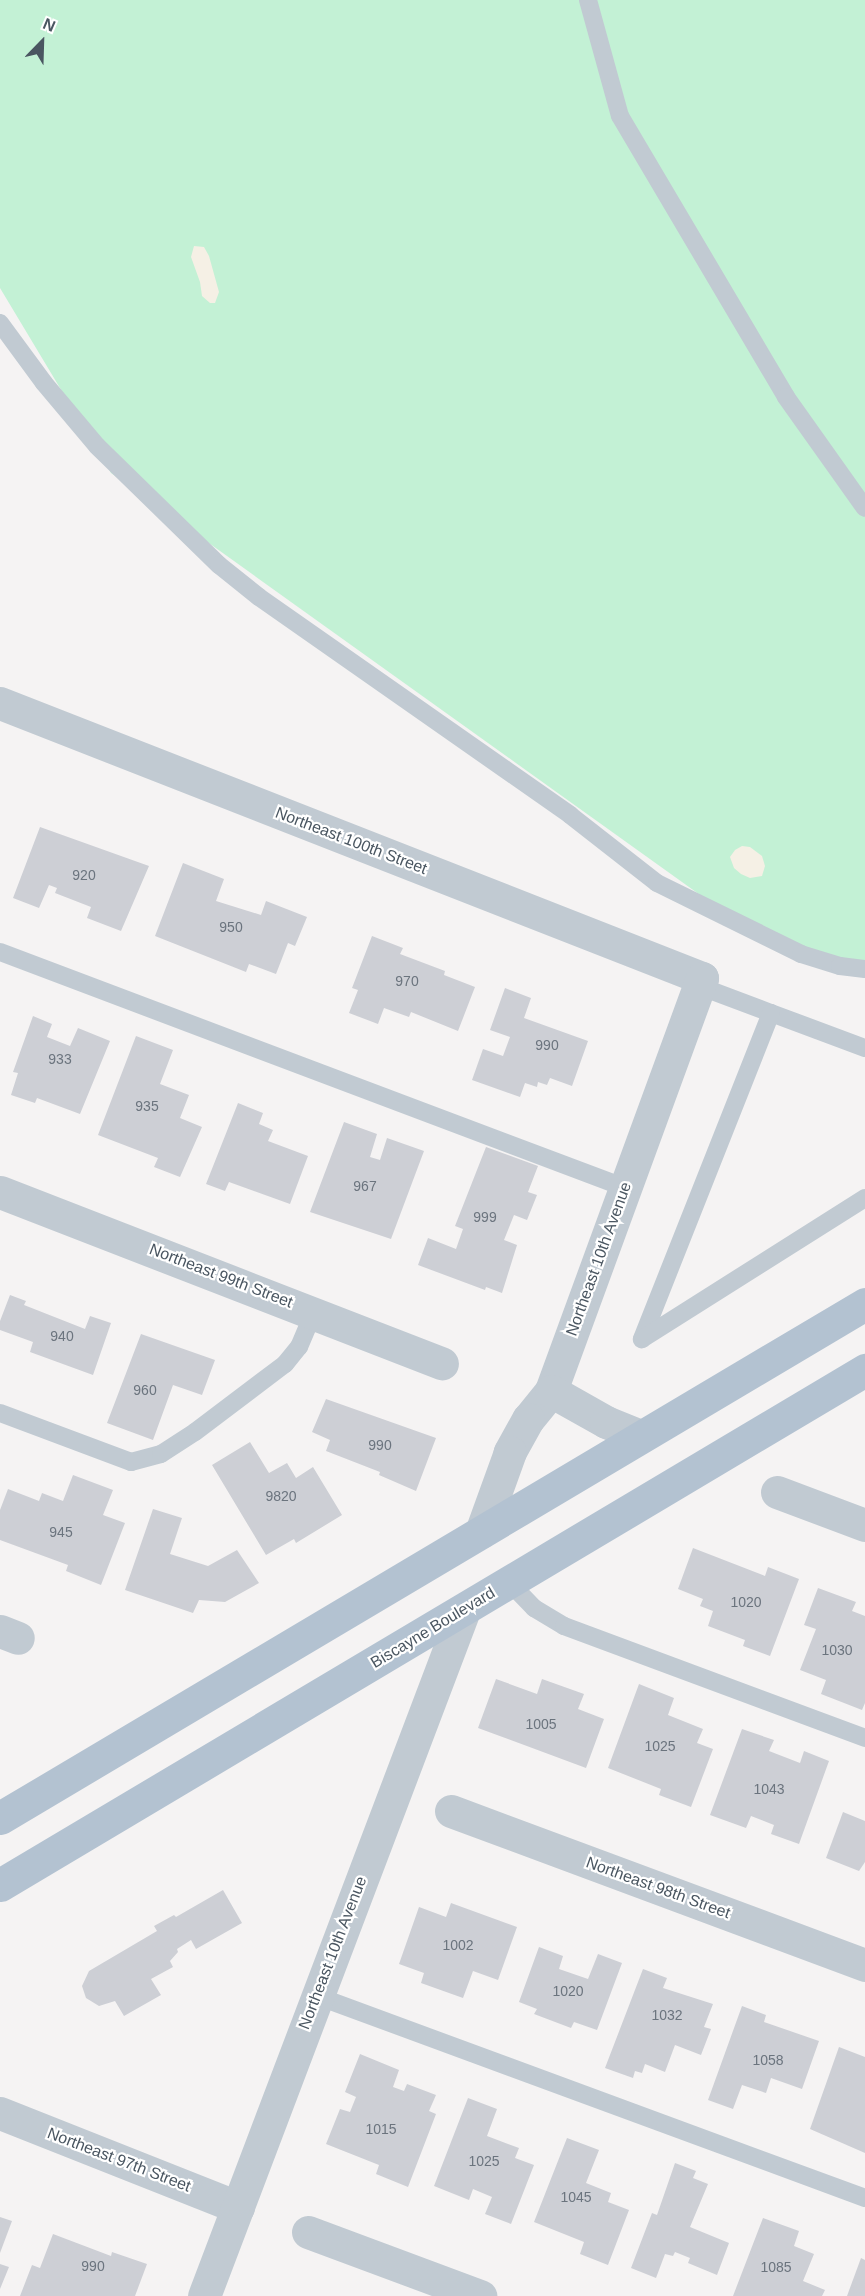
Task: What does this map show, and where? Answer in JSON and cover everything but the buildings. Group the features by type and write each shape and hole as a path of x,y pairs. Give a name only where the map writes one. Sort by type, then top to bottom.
{"main road":[{"path":"0,1818 865,1304"},
{"name":"Biscayne Boulevard","path":"0,1885 865,1370"}],"street":[{"name":"Northeast 100th Street","path":"0,703 700,982"},
{"name":"Northeast 10th Avenue","path":"480,1532 510,1452 528,1419 551,1391 700,982"},
{"name":"Northeast 99th Street","path":"0,1192 442,1363"},
{"path":"551,1391 606,1422 642,1436"},
{"path":"777,1492 865,1525"},
{"name":"Northeast 10th Avenue","path":"204,2296 464,1610"},
{"name":"Northeast 98th Street","path":"451,1811 865,1965"},
{"name":"Northeast 97th Street","path":"0,2113 238,2206"},
{"path":"308,2232 480,2296"}],"lane":[{"path":"588,0 620,116 786,397 853,487 865,508"},
{"path":"0,323 66,410 119,469 219,565 259,597 570,815 657,883 801,954 840,966 865,969"},
{"path":"0,952 626,1188"},
{"path":"700,982 771,1013 865,1048"},
{"path":"771,1013 642,1339 865,1198"},
{"path":"0,1413 130,1462 161,1454 195,1432 285,1364 299,1347 314,1312"},
{"path":"510,1583 534,1608 564,1626 865,1738"},
{"path":"317,1996 865,2198"}],"green space":[{"path":"0,0 865,0 865,978 784,955 111,473 0,288"}],"sand":[{"path":"194,246 204,247 209,256 219,292 215,303 210,303 202,296 200,282 191,257"},
{"path":"742,846 750,847 762,856 765,866 762,876 750,878 734,868 730,857"}]}
